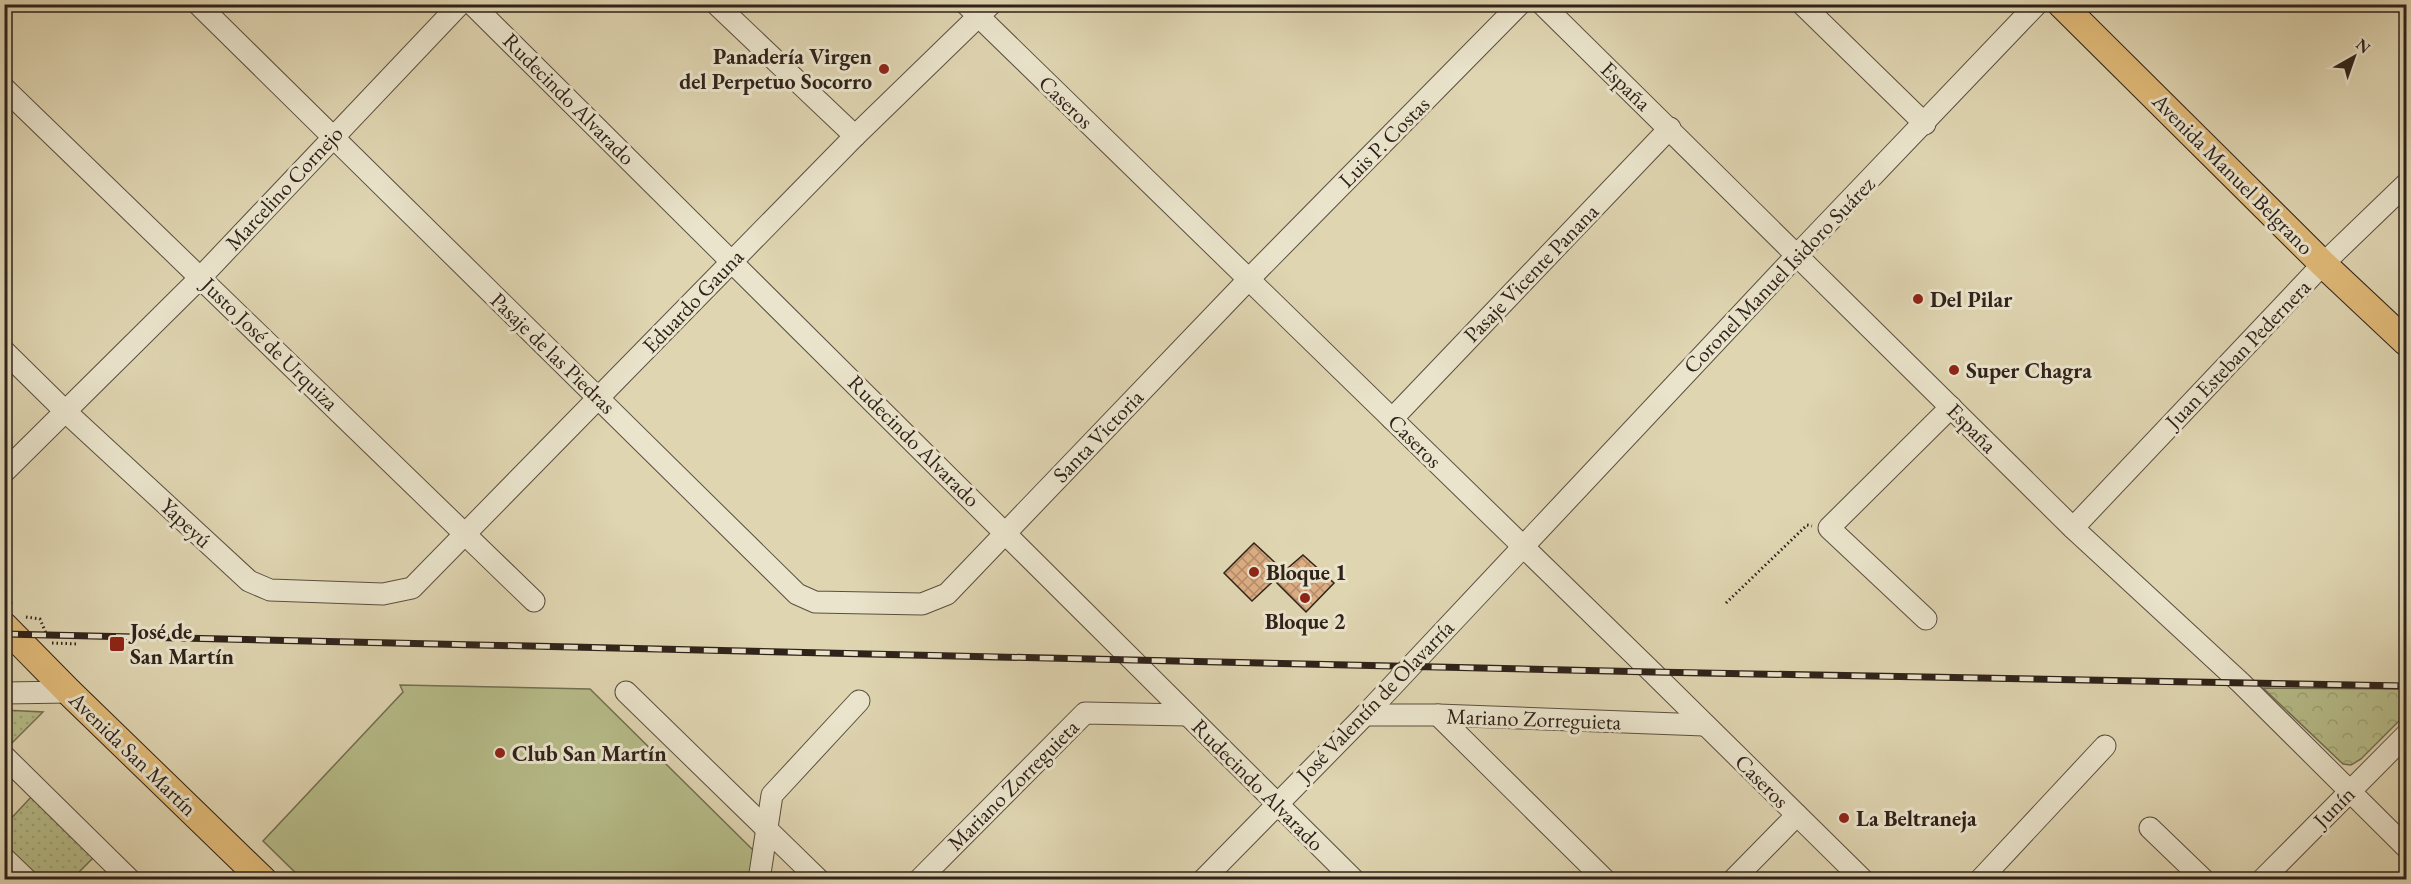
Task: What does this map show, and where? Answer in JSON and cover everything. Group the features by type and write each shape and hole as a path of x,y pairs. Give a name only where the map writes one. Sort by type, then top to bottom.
{"main road":[{"name":"Avenida Manuel Belgrano","path":"2061,4 2323,264 2406,342"},
{"name":"Avenida San Martín","path":"15,617 69,692 263,879"}],"street":[{"name":"Pasaje de las Piedras","path":"198,4 797,594 815,602 922,604 947,594"},
{"name":"Marcelino Cornejo","path":"4,472 201,277 460,4"},
{"name":"Rudecindo Alvarado","path":"472,4 1354,879"},
{"path":"716,4 855,136"},
{"name":"Luis P. Costas","path":"1249,279 1520,4"},
{"name":"España","path":"1542,4 2073,528 2241,683 2406,847"},
{"path":"1802,4 1925,124"},
{"name":"Coronel Manuel Isidoro Suárez","path":"1521,547 2037,4"},
{"name":"Eduardo Gauna","path":"412,588 978,9"},
{"name":"Caseros","path":"978,9 1521,547 1863,879"},
{"name":"Justo José de Urquiza","path":"4,88 534,601"},
{"name":"Pasaje Vicente Panana","path":"1392,418 1670,128"},
{"name":"Juan Esteban Pedernera","path":"2073,528 2323,264 2406,184"},
{"name":"Santa Victoria","path":"947,594 1249,279"},
{"name":"Yapeyú","path":"4,351 66,412 249,581 270,590 383,594 412,588"},
{"path":"1926,619 1829,528 1951,407"},
{"name":"José Valentín de Olavarría","path":"1203,879 1365,715 1521,547"},
{"path":"4,693 69,692"},
{"path":"626,692 819,879"},
{"path":"759,879 772,795 859,701"},
{"name":"Mariano Zorreguieta","path":"920,879 1085,712 1187,715"},
{"name":"Mariano Zorreguieta","path":"1365,715 1438,715 1704,724"},
{"path":"1438,715 1605,879"},
{"name":"Junín","path":"2262,879 2406,735"},
{"path":"1980,879 2105,746"},
{"path":"4,756 130,879"},
{"path":"1733,879 1797,815"},
{"path":"2150,828 2204,879"},
{"path":"4,858 27,879"}],"path":[{"path":"1726,603 1808,525 1829,528"},
{"path":"4,597 15,617 39,619 51,643 78,644"}],"green space":[{"name":"Club San Martín","path":"400,685 590,689 754,851 750,879 303,880 263,841 403,692"},
{"path":"2263,688 2406,689 2406,714 2361,759 2351,765 2343,764"},
{"path":"4,710 43,712 7,748 5,746"},
{"path":"33,795 95,856 72,879 36,879 5,849 4,826"}],"building":[{"name":"Bloque 1","path":"1254,543 1284,571 1252,601 1224,573"},
{"name":"Bloque 2","path":"1303,555 1334,583 1306,612 1274,580"}],"railway":[{"path":"4,634 1652,672 2406,686"}],"place":[{"name":"Panadería Virgen del Perpetuo Socorro","path":"884,69"},
{"name":"Del Pilar","path":"1918,299"},
{"name":"Super Chagra","path":"1954,370"},
{"name":"Bloque 1","path":"1254,572"},
{"name":"Bloque 2","path":"1305,598"},
{"name":"José de San Martín","path":"117,644"},
{"name":"Club San Martín","path":"500,753"},
{"name":"La Beltraneja","path":"1844,818"}]}
